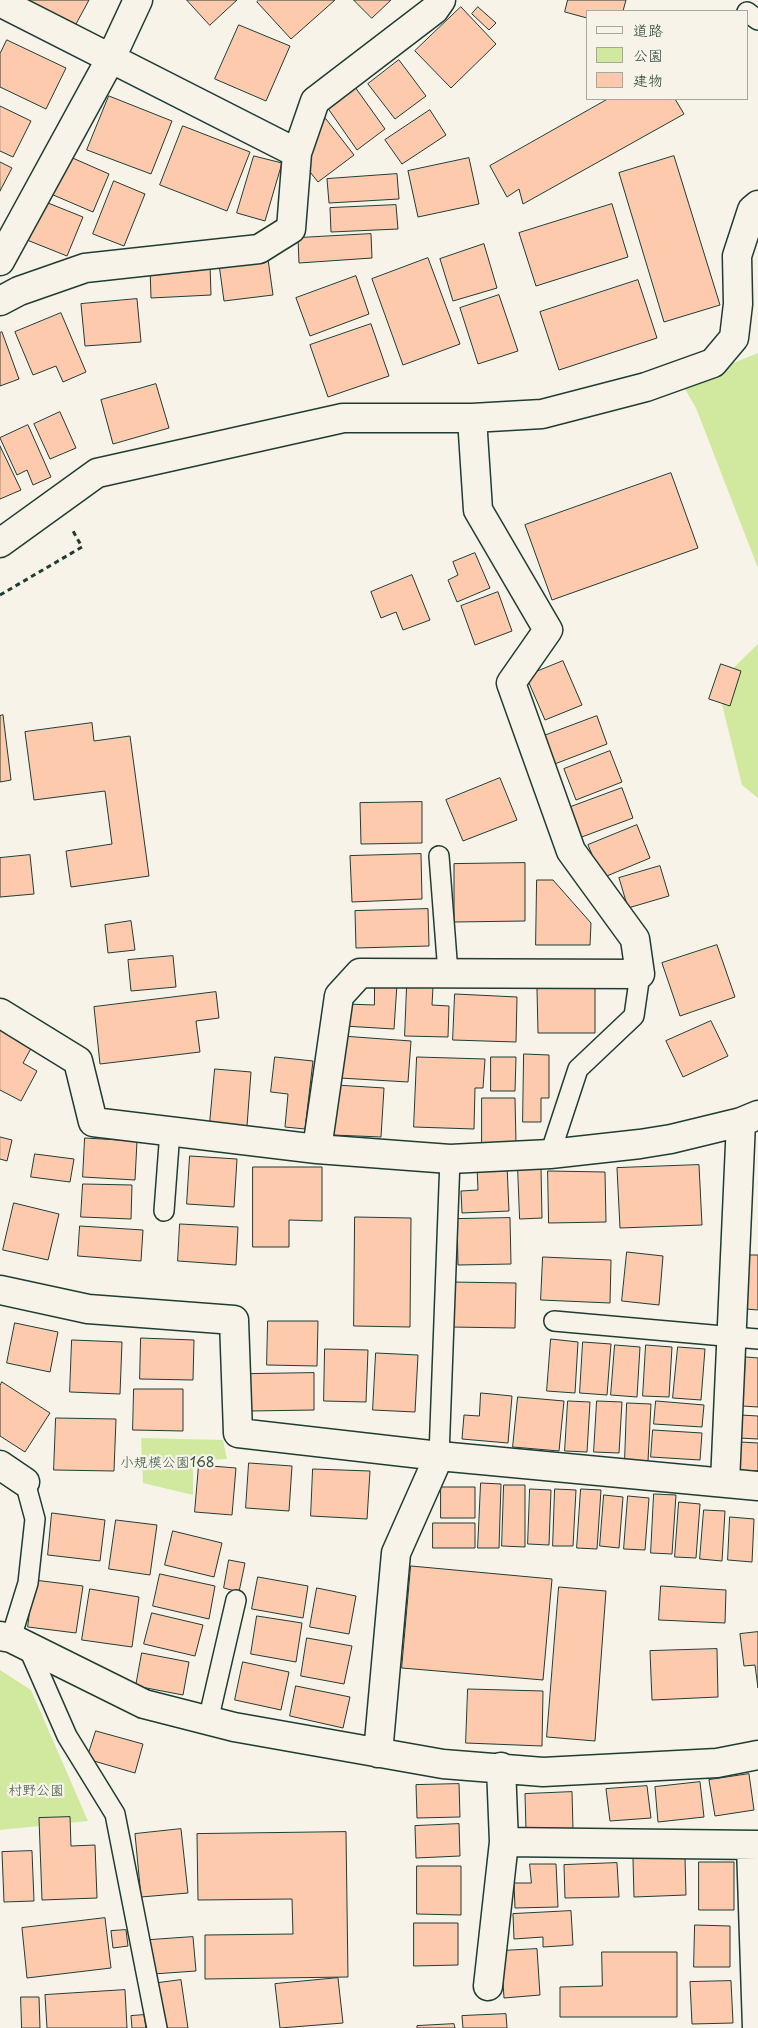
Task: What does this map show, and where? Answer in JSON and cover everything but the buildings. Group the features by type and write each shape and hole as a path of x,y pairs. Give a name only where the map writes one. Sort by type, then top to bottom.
{"street":[{"path":"0,261 111,58 138,0"},
{"path":"0,301 19,291 85,268 259,249 291,229 297,153 315,100 434,10 441,0"},
{"path":"0,2 297,153"},
{"path":"0,543 97,473 343,418 472,418 542,414 646,387 713,363 734,338 738,304 737,256 752,210 758,205"},
{"path":"318,1149 339,996 360,973 640,974 635,939 571,851 511,683 548,630 478,510 472,418"},
{"path":"0,1013 78,1061 93,1122 318,1149 450,1159 550,1154 670,1140 750,1118 731,1336 725,1482"},
{"path":"0,1290 88,1309 234,1320 238,1433 439,1456 758,1486"},
{"path":"378,1752 396,1553 439,1456"},
{"path":"0,1465 25,1482"},
{"path":"13,1640 144,1704 234,1727 443,1764 542,1772 717,1763 758,1755"},
{"path":"488,1986 504,1842 501,1768"},
{"path":"504,1842 755,1845 757,2028"}],"lane":[{"path":"439,856 448,973"},
{"path":"550,1154 578,1069 634,1016 640,974"},
{"path":"164,1211 170,1132"},
{"path":"439,1456 450,1159"},
{"path":"554,1321 758,1339"},
{"path":"25,1482 35,1519 28,1583 13,1640 67,1736 115,1814 157,2028"},
{"path":"208,1720 236,1600"}],"path":[{"path":"0,595 82,547 58,502"}],"green space":[{"path":"758,353 758,568 696,408 682,384"},
{"path":"758,644 758,798 742,785 717,684"},
{"name":"小規模公園168","path":"141,1438 223,1440 227,1459 193,1461 193,1495 143,1483"},
{"name":"村野公園","path":"0,1670 31,1690 88,1821 0,1830"}]}
